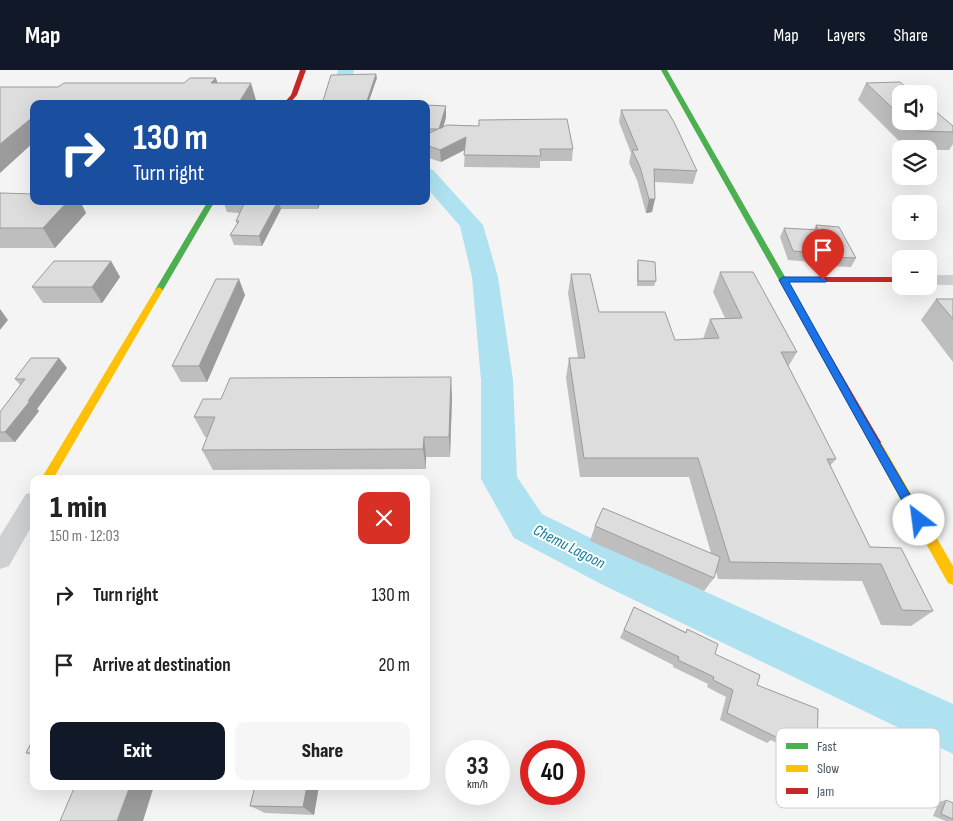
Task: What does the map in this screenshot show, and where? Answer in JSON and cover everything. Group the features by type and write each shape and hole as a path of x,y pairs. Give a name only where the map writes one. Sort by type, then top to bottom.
{"street":[{"path":"290,100 294,95 303,70"},
{"path":"664,70 953,579"},
{"path":"49,475 210,205"},
{"path":"783,280 892,280"},
{"path":"937,280 953,280"},
{"path":"0,558 30,508"}],"building":[{"path":"376,74 367,100 323,100 331,75"},
{"path":"190,78 216,78 211,83 251,83 240,100 30,100 30,119 0,144 0,87 58,87 64,83 184,83"},
{"path":"900,82 904,85 892,85 892,108 866,83"},
{"path":"430,105 446,106 439,129 447,125 479,126 479,120 567,119 573,149 540,149 541,156 464,155 466,137 440,150 430,146 430,133 438,129 430,129"},
{"path":"621,110 667,110 697,171 654,169 655,199 649,199 640,167 632,150 638,150"},
{"path":"937,113 953,126 953,132 917,131 937,130"},
{"path":"0,193 30,194 30,205 64,205 43,228 0,228"},
{"path":"244,205 276,205 259,236 230,235 239,221 236,221"},
{"path":"816,225 839,227 856,258 831,257 830,254 793,251 784,228 818,230"},
{"path":"638,260 655,262 656,281 638,281"},
{"path":"54,261 111,261 92,287 32,287"},
{"path":"720,272 753,272 797,352 781,352 836,459 827,459 870,547 901,548 933,611 902,610 881,564 730,562 698,458 584,458 569,358 585,358 571,274 590,274 599,312 665,312 675,340 719,338 710,319 742,318"},
{"path":"216,279 239,279 199,366 172,366"},
{"path":"936,299 953,299 953,319"},
{"path":"31,358 59,358 28,401 30,401 5,432 0,432 0,412 25,379 15,379"},
{"path":"451,377 449,437 424,437 423,449 202,450 215,417 194,417 203,399 221,399 230,378"},
{"path":"603,508 720,557 714,578 595,526"},
{"path":"634,607 686,633 687,629 718,644 715,654 760,675 757,685 818,709 818,728 776,728 776,737 727,713 733,690 713,680 714,677 678,660 679,657 624,630"},
{"path":"30,745 30,753 26,753"},
{"path":"73,790 129,790 117,821 60,821"},
{"path":"254,790 306,790 303,807 250,806"},
{"path":"946,800 953,803 953,819 941,814"}],"waterway":[{"name":"Chemu Lagoon","path":"338,100 346,70"},
{"name":"Chemu Lagoon","path":"430,179 471,225 485,277 497,380 499,479 528,526 616,571 953,729"}],"traffic: fast":[{"path":"664,70 788,289"},
{"path":"159,290 210,205"}],"traffic: slow":[{"path":"49,475 159,290"},
{"path":"875,442 953,579"}],"traffic: jam":[{"path":"290,100 294,95 303,70"},
{"path":"783,280 892,280"},
{"path":"788,289 875,442"}],"route":[{"path":"823,280 783,280 919,520"}]}
